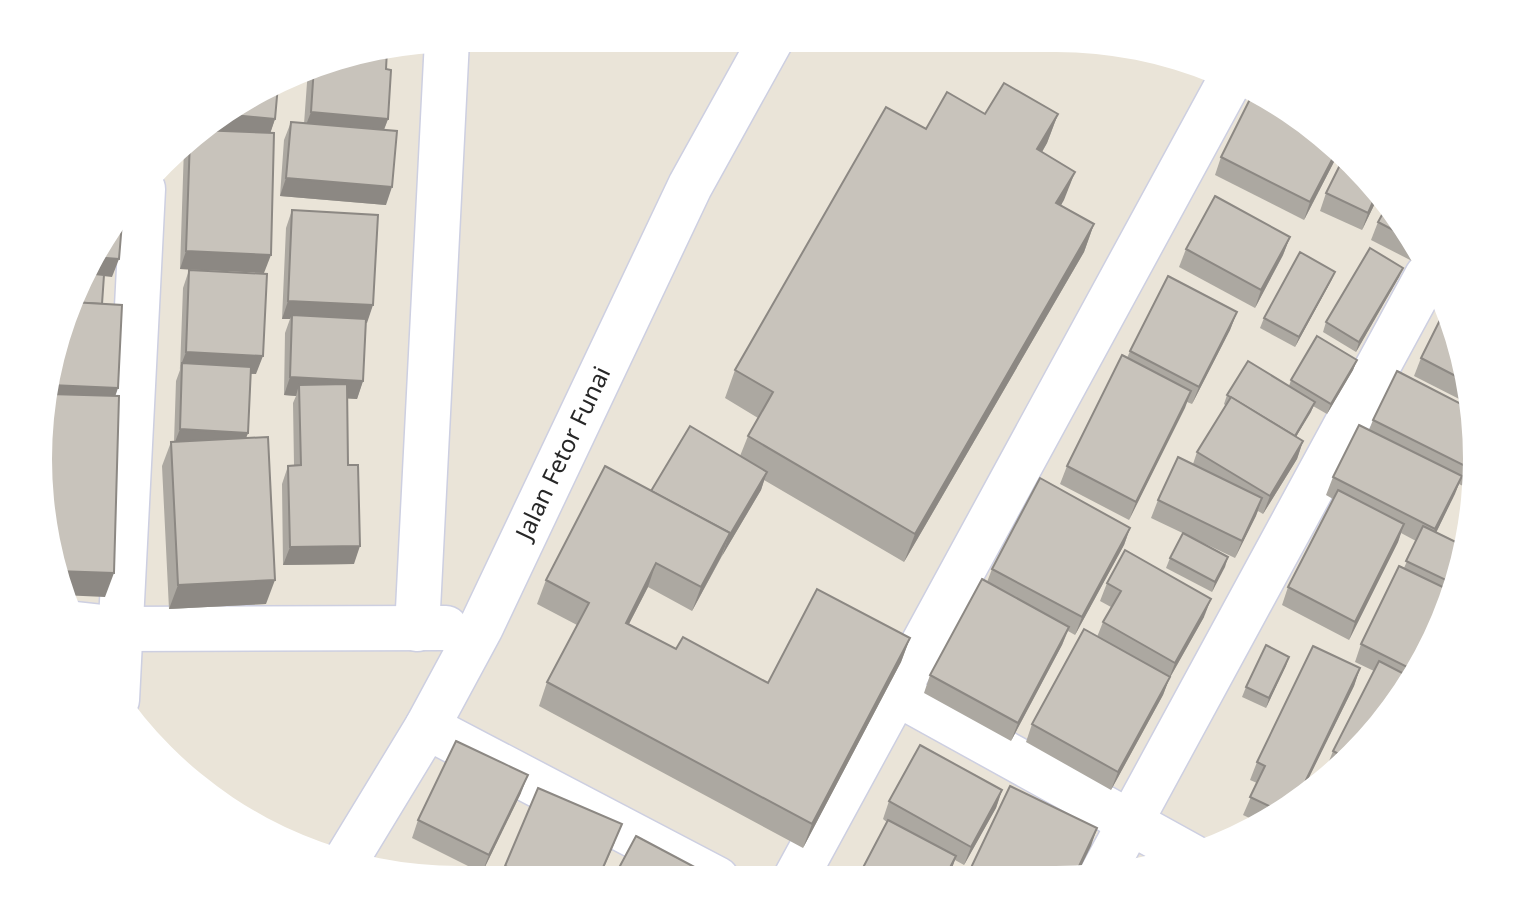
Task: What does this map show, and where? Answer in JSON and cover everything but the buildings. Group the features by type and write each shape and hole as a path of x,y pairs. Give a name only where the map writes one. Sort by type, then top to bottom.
{"street":[{"path":"417,629 446,52"},
{"name":"Jalan Fetor Funai","path":"352,851 427,727 481,627 690,186 764,52"},
{"path":"802,866 1225,89"},
{"path":"118,680 142,204"},
{"path":"1108,863 1423,283"},
{"path":"88,625 121,629 481,627"},
{"path":"896,693 1175,848"},
{"path":"427,727 692,866"}]}
